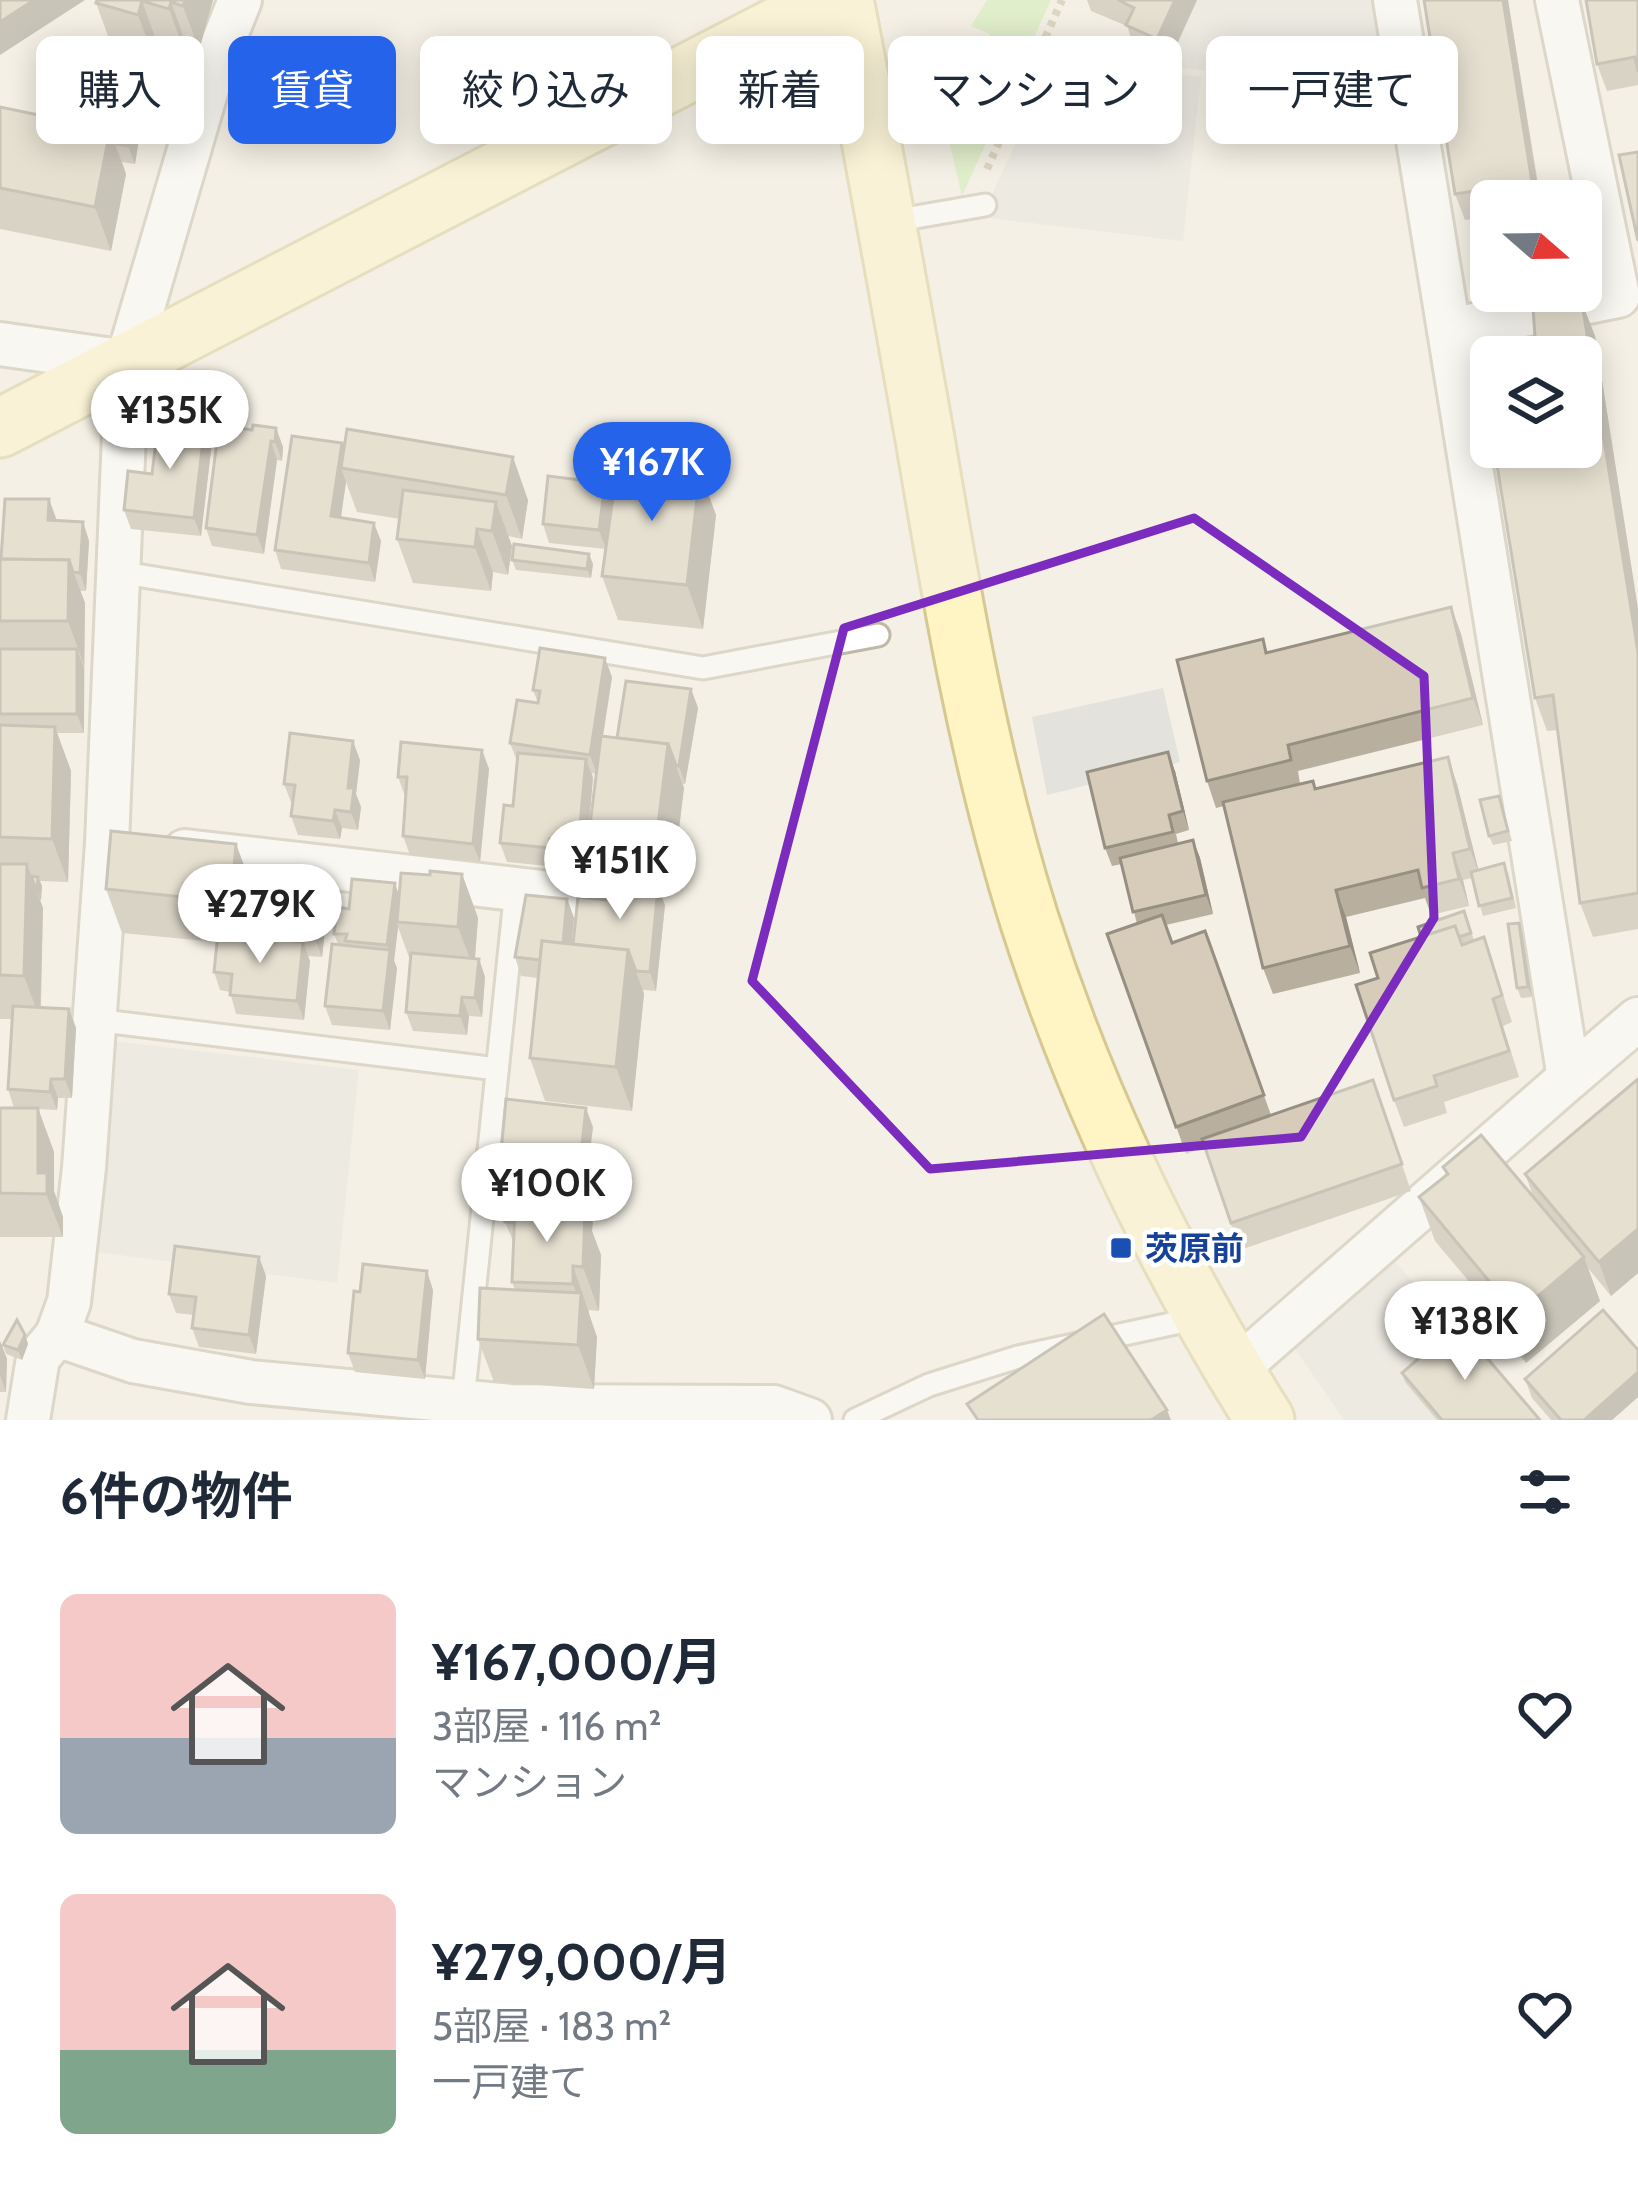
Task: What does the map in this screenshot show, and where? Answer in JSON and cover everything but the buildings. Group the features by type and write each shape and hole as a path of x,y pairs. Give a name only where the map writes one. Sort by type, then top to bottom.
{"street":[{"path":"28,1420 38,1358 57,1335 69,1302 106,842 127,362 214,65 240,0"},
{"path":"0,428 829,0"},
{"path":"844,0 955,613 987,764 1028,916 1084,1066 1130,1170 1204,1317 1265,1420"},
{"path":"1396,0 1569,1078"},
{"path":"1449,330 1628,299 1557,0"},
{"path":"0,344 127,362"},
{"path":"106,842 584,896"},
{"path":"1234,1371 1638,1019"},
{"path":"57,1335 134,1361 251,1382 511,1406 774,1407 810,1420"}],"lane":[{"path":"887,222 977,206"},
{"path":"118,572 703,668 878,635"},
{"path":"463,1401 516,889"},
{"path":"94,1020 496,1069"},
{"path":"855,1420 929,1385 1018,1357 1204,1317"}],"path":[{"path":"977,206 1062,0"}],"highlighted area":[{"path":"1194,518 1424,676 1434,918 1301,1137 930,1169 752,981 844,628"}],"green space":[{"path":"987,0 1051,0 1035,36 989,36 971,26"},
{"path":"986,144 962,196 950,145"}],"shaded area":[{"path":"1197,0 1371,0 1377,36 1206,36 1206,70 1182,68 1181,36"},
{"path":"1182,75 1201,77 1183,241 981,217 1016,144 1182,144"},
{"path":"1163,688 1180,762 1047,795 1032,717"},
{"path":"113,1041 359,1070 337,1283 96,1252"},
{"path":"1393,1260 1461,1333 1437,1420 1344,1420 1293,1346"}],"place":[{"name":"茨原前","path":"1121,1248"}]}
